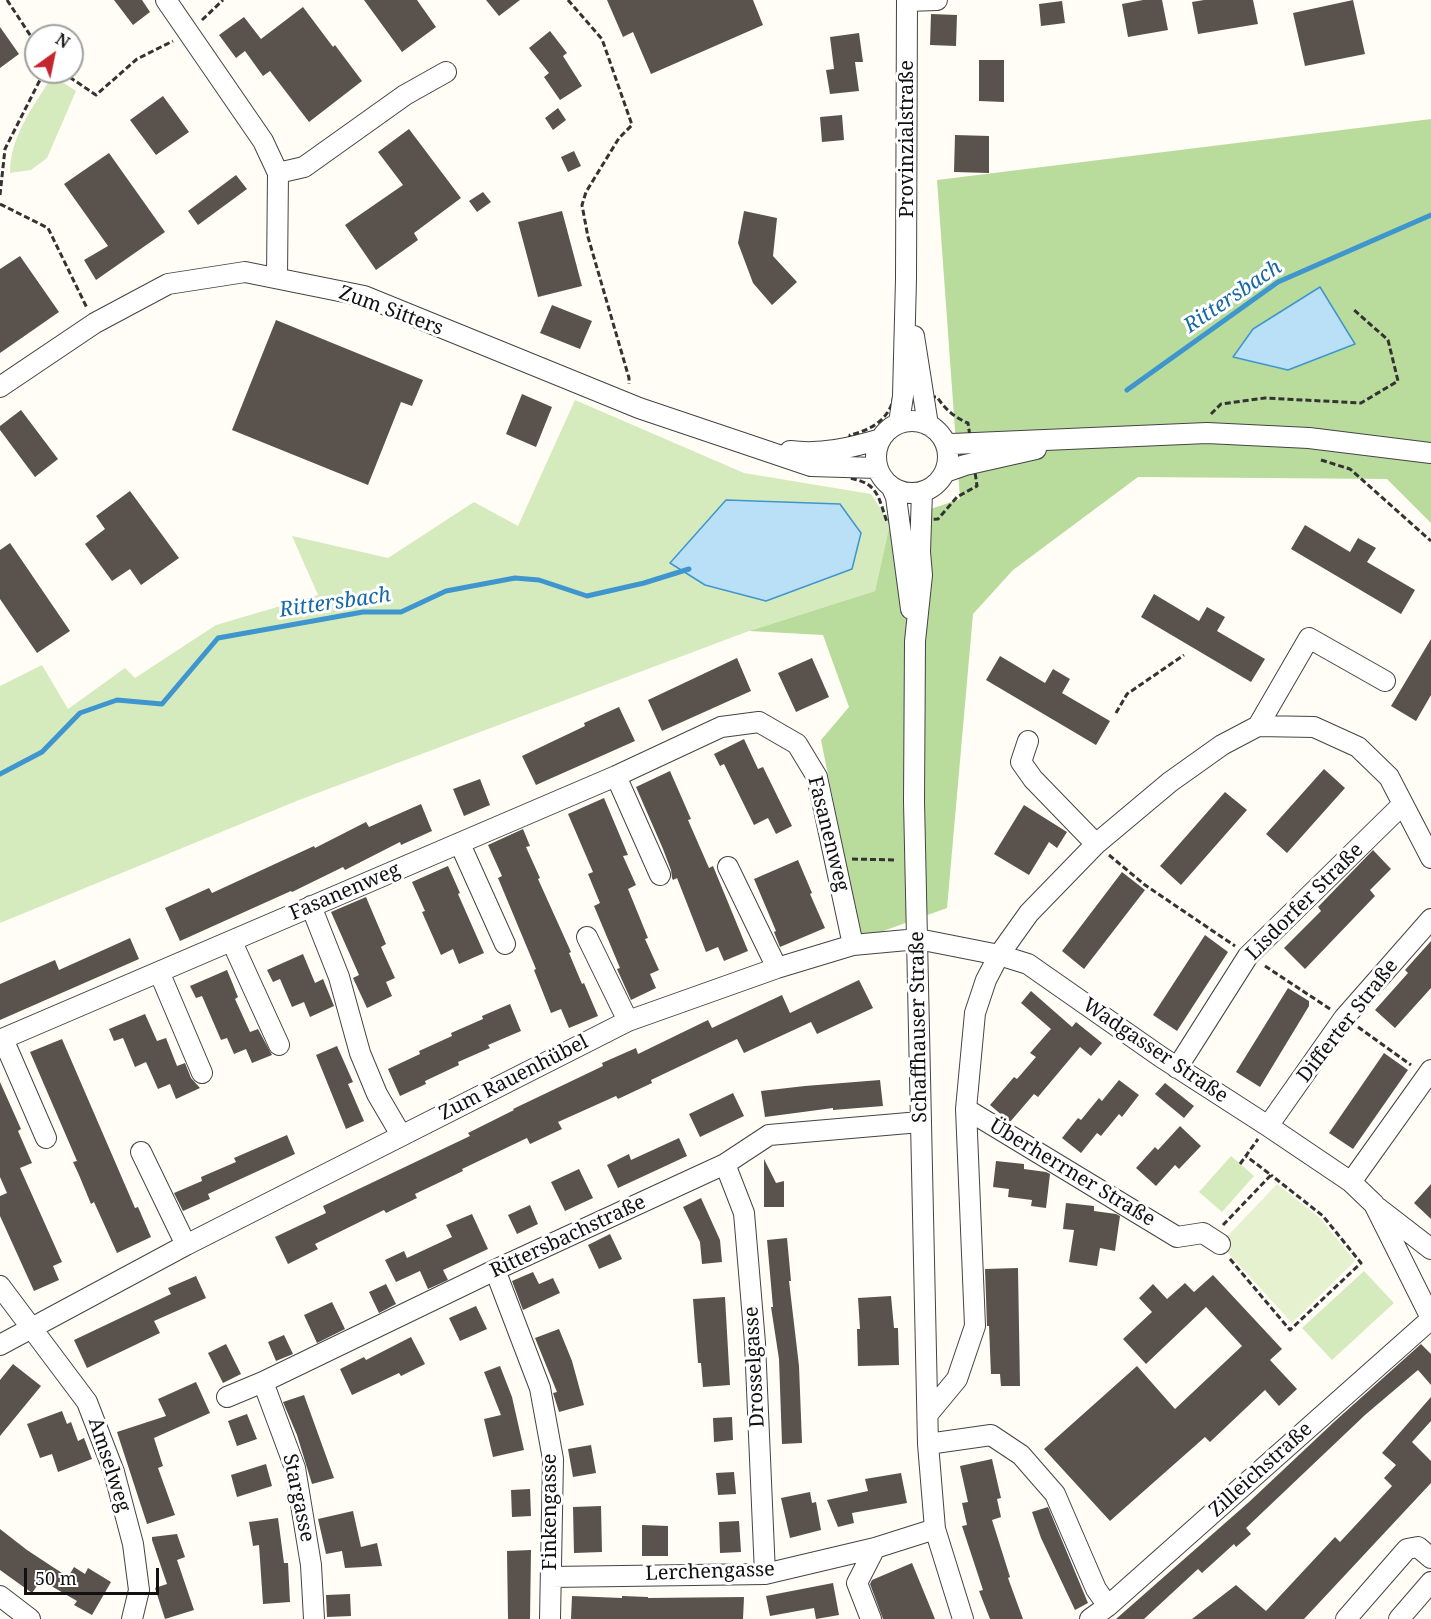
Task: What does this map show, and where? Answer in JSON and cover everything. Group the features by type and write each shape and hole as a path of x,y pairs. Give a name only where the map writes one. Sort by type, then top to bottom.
{"street":[{"path":"166,0 263,141 278,173 277,277"},
{"path":"907,1 937,0"},
{"name":"Provinzialstraße","path":"907,1 906,279 913,397 928,425"},
{"path":"278,173 304,167 405,95 446,72"},
{"name":"Zum Sitters","path":"0,387 95,323 168,284 245,272 364,296 624,402 758,447 850,458 878,468"},
{"name":"Provinzialstraße","path":"899,423 913,397"},
{"path":"919,421 928,425 938,432 945,442 948,462 940,481 922,492 902,492 892,488 881,476 878,468 876,458 881,439 888,429 899,423 919,421"},
{"path":"945,442 952,444 1208,433 1309,438 1431,453"},
{"path":"945,472 974,463 1088,438"},
{"name":"Zum Sitters","path":"850,458 881,439"},
{"name":"Schaffhauser Straße","path":"892,488 896,497 915,641"},
{"name":"Schaffhauser Straße","path":"922,492 922,575 915,641 915,860 928,1444 935,1529 963,1619"},
{"path":"1258,726 1309,638 1385,681"},
{"name":"Fasanenweg","path":"46,1138 1,1040 160,974 311,906 616,776 721,727 759,722 797,744 817,777 853,945"},
{"path":"927,1414 957,1379 975,1326 966,1109 975,1013 986,980 999,955 1029,913 1096,844 1179,775 1222,745 1258,726 1314,727 1358,747 1389,777 1431,858"},
{"path":"1028,741 1021,762 1033,779 1096,844"},
{"path":"616,776 660,875"},
{"name":"Lisdorfer Straße","path":"1178,1068 1248,956 1403,804"},
{"path":"460,843 505,944"},
{"path":"728,867 777,968"},
{"path":"311,906 339,977 360,1053 377,1094 401,1135"},
{"name":"Differter Straße","path":"1268,1126 1344,1018 1431,919"},
{"path":"587,937 628,1021"},
{"name":"Wadgasser Straße","path":"918,939 999,955 1028,964 1178,1068 1351,1182 1374,1204 1431,1249"},
{"name":"Zum Rauenhübel","path":"0,1345 186,1245 628,1021 777,968 853,945 918,939"},
{"path":"232,942 279,1045"},
{"path":"160,974 202,1073"},
{"path":"1351,1182 1431,1070"},
{"name":"Überherrner Straße","path":"966,1109 1177,1237 1203,1233 1216,1241"},
{"name":"Rittersbachstraße","path":"227,1397 725,1164 769,1136 920,1122"},
{"path":"141,1152 186,1245"},
{"name":"Drosselgasse","path":"725,1164 744,1213 755,1343 765,1574"},
{"name":"Wadgasser Straße","path":"1374,1204 1431,1318"},
{"name":"Finkengasse","path":"495,1270 536,1377 553,1459 550,1619"},
{"path":"0,1286 31,1329"},
{"name":"Zilleichstraße","path":"1090,1619 1108,1606 1431,1318"},
{"name":"Amselweg","path":"31,1329 87,1402 114,1473 134,1544 139,1590 132,1619"},
{"name":"Stargasse","path":"263,1382 295,1468 311,1564 314,1619"},
{"path":"928,1444 991,1435 1022,1455 1055,1494 1096,1589 1108,1606"},
{"name":"Lerchengasse","path":"551,1577 765,1574 875,1548 935,1529"},
{"path":"1346,1619 1407,1548 1418,1547 1431,1558"},
{"path":"871,1619 857,1583 875,1548"},
{"path":"1399,1619 1431,1582"},
{"path":"0,1596 30,1619"}],"path":[{"path":"8,0 24,25"},
{"path":"80,84 96,95 137,58 189,34 223,0"},
{"path":"568,0 602,39 632,125 619,138 586,192 582,206 588,237 629,378 624,402"},
{"path":"0,195 5,149 38,84"},
{"path":"0,204 48,228 95,323"},
{"path":"1208,433 1210,415 1221,404 1265,398 1361,403 1398,381 1388,340 1353,309"},
{"path":"894,396 937,397 949,412 968,423 971,443 977,486 957,497 938,519 887,522 879,498 870,484 849,477 850,435 867,431 881,420 892,407 894,396"},
{"path":"1319,459 1350,469 1431,541"},
{"path":"1116,712 1126,694 1184,655"},
{"path":"835,858 915,860"},
{"path":"1240,1164 1268,1126"},
{"path":"1246,1156 1271,1175 1323,1216 1361,1263 1290,1330 1216,1241 1271,1175"}],"green space":[{"path":"48,84 65,84 76,91 47,158 31,170 10,173 18,135"},
{"path":"1431,119 1431,523 1387,479 1138,477 1013,570 973,614 947,908 861,939 821,740 849,707 823,635 749,631 875,591 890,523 960,499 937,180"},
{"path":"575,400 744,473 871,494 890,523 875,591 749,631 299,800 0,923 0,686 42,665 68,709 125,668 135,678 216,625 318,595 292,536 388,558 474,502 518,526"},
{"path":"1231,1156 1254,1176 1222,1212 1199,1192"},
{"path":"1277,1184 1320,1218 1355,1261 1292,1323 1220,1244"},
{"path":"1364,1271 1394,1303 1332,1360 1302,1328"}],"water":[{"path":"1320,287 1355,344 1288,370 1233,357 1253,329"},
{"path":"726,500 840,504 861,533 852,569 766,601 705,585 670,563"}],"building":[{"path":"114,0 142,0 150,12 133,25"},
{"path":"364,0 417,0 436,27 402,52"},
{"path":"486,0 520,0 499,16"},
{"path":"607,0 753,0 763,25 651,74 633,32 623,37"},
{"path":"1143,0 1162,0 1168,30 1128,37 1122,4"},
{"path":"1253,0 1258,24 1198,34 1192,2"},
{"path":"1353,0 1365,54 1305,66 1293,13"},
{"path":"1062,1 1065,23 1041,26 1039,4"},
{"path":"303,7 362,81 309,122 270,71 263,76 245,51 236,58 219,35 244,17 261,39"},
{"path":"931,14 957,15 956,46 930,45"},
{"path":"0,27 19,54 0,68"},
{"path":"550,31 567,53 563,56 582,86 560,100 544,77 549,73 529,48"},
{"path":"859,33 863,62 855,62 859,91 830,94 826,70 834,69 830,37"},
{"path":"979,60 1004,60 1004,102 979,101"},
{"path":"163,96 189,132 156,155 130,120"},
{"path":"558,108 566,120 553,130 545,118"},
{"path":"842,115 844,140 822,142 820,117"},
{"path":"409,129 461,198 414,233 418,240 376,270 345,225 403,185 378,152"},
{"path":"955,135 989,136 989,173 954,172"},
{"path":"574,151 581,166 568,172 561,157"},
{"path":"109,153 165,232 96,280 84,260 108,246 64,184"},
{"path":"236,175 247,189 198,225 188,211"},
{"path":"483,192 491,202 477,212 469,201"},
{"path":"562,211 582,286 538,297 518,222"},
{"path":"744,211 777,218 773,256 797,282 772,305 753,283 738,243"},
{"path":"20,256 59,312 0,353 0,269"},
{"path":"552,305 592,321 580,349 540,333"},
{"path":"276,320 423,380 412,406 401,402 368,485 232,430"},
{"path":"522,394 552,407 536,447 506,434"},
{"path":"21,410 58,459 35,477 0,430 0,426"},
{"path":"130,491 179,558 141,585 130,569 112,581 85,544 105,529 96,516"},
{"path":"1305,525 1350,552 1358,538 1376,548 1367,562 1415,590 1401,614 1291,549"},
{"path":"10,543 70,631 37,653 0,599 0,550"},
{"path":"1154,594 1199,621 1207,607 1225,617 1217,631 1265,659 1251,682 1141,617"},
{"path":"1431,639 1431,695 1416,721 1391,706"},
{"path":"1000,656 1045,683 1053,669 1070,679 1062,693 1110,721 1096,745 986,680"},
{"path":"737,658 751,691 662,731 648,700"},
{"path":"812,658 829,697 796,712 778,673"},
{"path":"619,707 635,741 536,785 522,756"},
{"path":"744,739 758,769 763,767 792,826 776,834 768,818 754,825 724,764 720,766 714,754"},
{"path":"1324,769 1345,788 1287,853 1266,834"},
{"path":"670,771 691,819 688,820 709,868 713,866 748,951 724,961 718,947 706,952 677,878 673,880 672,878 663,849 636,787"},
{"path":"480,779 490,805 464,816 453,789"},
{"path":"1225,792 1247,810 1181,885 1160,866"},
{"path":"604,798 628,855 623,856 636,885 628,889 648,938 645,939 659,970 650,974 656,988 631,1000 594,906 600,903 588,874 593,872 568,814"},
{"path":"421,804 432,831 401,845 400,842 345,870 343,867 180,941 165,908 209,888 212,893 314,846 315,848 366,822 369,827"},
{"path":"1024,805 1067,832 1057,848 1049,842 1029,875 994,854"},
{"path":"523,829 530,846 526,847 540,878 538,879 571,952 569,953 582,984 584,983 598,1016 569,1028 561,1009 551,1013 534,970 536,969 498,878 502,876 488,845"},
{"path":"1373,850 1391,869 1370,890 1375,896 1305,969 1284,948 1321,911 1318,907"},
{"path":"798,860 825,928 780,947 774,932 776,931 754,879"},
{"path":"448,866 484,953 459,964 453,949 441,955 412,882"},
{"path":"1122,872 1145,890 1084,969 1062,951"},
{"path":"366,897 386,944 381,947 395,978 386,982 392,996 367,1008 353,978 359,975 331,912"},
{"path":"1205,935 1228,952 1177,1031 1153,1015"},
{"path":"130,938 139,959 0,1020 0,984 55,960 59,970"},
{"path":"1431,941 1431,988 1395,1028 1375,1010 1408,973 1405,970"},
{"path":"303,954 315,983 323,979 334,1006 310,1017 304,1002 292,1007 280,979 273,982 267,970"},
{"path":"227,970 238,997 235,999 250,1032 258,1029 272,1055 252,1063 246,1049 234,1054 227,1038 221,1040 202,996 196,998 190,986"},
{"path":"859,980 873,1008 817,1034 811,1022 744,1053 737,1039 651,1080 652,1083 618,1099 616,1096 558,1122 562,1129 530,1144 527,1138 462,1169 463,1171 415,1194 417,1198 386,1213 384,1210 315,1244 318,1249 288,1264 275,1237 326,1213 323,1206 470,1136 468,1133 513,1109 636,1048 638,1054 708,1020 712,1028 782,995 790,1013"},
{"path":"1288,988 1309,1001 1309,1006 1260,1087 1236,1072"},
{"path":"1031,991 1072,1027 1076,1022 1102,1043 1091,1056 1080,1047 1038,1097 1034,1094 1010,1122 990,1105 1014,1077 1017,1079 1036,1057 1030,1053 1051,1029 1021,1003"},
{"path":"510,1004 521,1031 488,1045 490,1048 458,1062 459,1065 400,1096 388,1069 452,1036 451,1033 483,1019 482,1016"},
{"path":"145,1014 157,1041 166,1038 177,1066 185,1063 191,1078 200,1088 176,1099 170,1084 158,1089 146,1062 135,1067 123,1038 114,1041 109,1029"},
{"path":"62,1039 135,1208 138,1207 151,1237 117,1253 94,1202 91,1204 73,1162 77,1161 30,1052"},
{"path":"337,1046 353,1082 348,1084 364,1121 346,1129 316,1055"},
{"path":"1384,1053 1408,1070 1353,1149 1329,1133"},
{"path":"880,1080 883,1106 833,1110 833,1108 765,1117 761,1091"},
{"path":"1119,1080 1139,1095 1122,1117 1119,1114 1101,1136 1097,1133 1081,1153 1062,1138 1078,1118 1081,1120 1099,1098 1102,1101"},
{"path":"0,1082 21,1129 18,1131 32,1163 20,1168 62,1262 53,1266 59,1280 34,1291 0,1216 0,1196 7,1193 0,1177"},
{"path":"1165,1083 1194,1106 1184,1118 1155,1094"},
{"path":"733,1093 744,1116 700,1137 689,1114"},
{"path":"1180,1126 1201,1146 1179,1169 1175,1165 1156,1186 1136,1168 1155,1147 1158,1150"},
{"path":"287,1135 295,1154 208,1194 210,1199 183,1211 174,1193 202,1181 201,1177 236,1162 234,1158"},
{"path":"679,1138 687,1156 618,1188 607,1165 629,1154 631,1160"},
{"path":"764,1159 776,1183 784,1181 784,1207 764,1207"},
{"path":"996,1161 1024,1164 1024,1169 1050,1174 1046,1208 1031,1206 1032,1200 1008,1197 1009,1189 993,1187"},
{"path":"579,1169 593,1198 565,1211 551,1182"},
{"path":"1431,1184 1431,1219 1414,1203"},
{"path":"701,1198 720,1240 722,1262 702,1264 700,1242 683,1207"},
{"path":"1066,1203 1094,1206 1094,1211 1120,1216 1115,1251 1100,1248 1097,1266 1069,1262 1074,1230 1063,1229"},
{"path":"530,1205 538,1224 517,1234 508,1215"},
{"path":"472,1214 488,1249 443,1270 448,1280 428,1289 420,1271 396,1282 385,1260 404,1251 407,1258 452,1237 446,1225"},
{"path":"610,1234 622,1259 599,1269 588,1245"},
{"path":"787,1238 791,1281 789,1281 799,1366 802,1443 782,1444 779,1359 771,1307 773,1307 767,1240"},
{"path":"1018,1268 1020,1386 1001,1386 1000,1374 991,1374 985,1269"},
{"path":"533,1272 539,1284 553,1278 560,1293 523,1310 512,1281"},
{"path":"1213,1275 1282,1349 1270,1360 1297,1389 1279,1406 1265,1390 1210,1442 1205,1437 1110,1521 1044,1449 1137,1366 1175,1409 1242,1346 1206,1307 1146,1364 1123,1339 1152,1312 1139,1298 1153,1284 1167,1299 1185,1283 1194,1292"},
{"path":"196,1276 206,1298 154,1321 160,1333 87,1368 74,1340 171,1294 168,1288"},
{"path":"386,1284 396,1304 379,1313 369,1292"},
{"path":"891,1296 894,1328 898,1328 899,1365 858,1366 857,1329 860,1329 858,1298"},
{"path":"725,1297 730,1385 703,1387 701,1363 698,1363 693,1299"},
{"path":"332,1302 345,1329 317,1343 304,1315"},
{"path":"476,1306 487,1329 460,1341 449,1318"},
{"path":"559,1329 572,1361 584,1405 559,1412 553,1393 557,1392 535,1338"},
{"path":"284,1335 293,1354 276,1361 268,1342"},
{"path":"411,1337 425,1364 401,1376 399,1373 352,1395 340,1369 364,1357 366,1360"},
{"path":"226,1344 241,1374 223,1383 208,1353"},
{"path":"1421,1344 1431,1354 1431,1385 1418,1370 1365,1415 1246,1528 1251,1534 1236,1547 1234,1544 1202,1573 1198,1569 1144,1619 1116,1619 1249,1502"},
{"path":"13,1364 41,1386 0,1436 0,1380"},
{"path":"500,1366 512,1397 524,1450 493,1457 484,1419 501,1415 484,1372"},
{"path":"196,1382 210,1413 154,1438 163,1466 158,1468 175,1515 147,1524 117,1432 166,1416 158,1399"},
{"path":"304,1395 334,1478 312,1484 297,1435 283,1402"},
{"path":"1431,1397 1431,1421 1412,1442 1431,1461 1431,1483 1304,1619 1192,1619 1236,1585 1266,1611 1335,1537 1340,1542 1392,1486 1384,1478 1396,1465 1382,1453"},
{"path":"62,1411 67,1424 71,1422 78,1441 84,1438 92,1459 58,1472 52,1454 40,1458 27,1424"},
{"path":"247,1414 257,1439 237,1446 228,1421"},
{"path":"732,1417 733,1440 714,1442 713,1418"},
{"path":"591,1445 596,1473 573,1477 568,1449"},
{"path":"992,1459 1001,1498 997,1499 1001,1517 992,1520 1010,1577 1008,1578 1023,1619 990,1619 979,1591 983,1590 962,1526 967,1525 962,1503 968,1502 960,1466"},
{"path":"266,1464 272,1486 237,1497 231,1475"},
{"path":"734,1472 736,1494 718,1495 716,1473"},
{"path":"901,1473 907,1503 852,1513 854,1523 838,1527 827,1500 868,1491 865,1479"},
{"path":"530,1489 531,1516 512,1517 511,1490"},
{"path":"810,1492 812,1503 816,1502 821,1530 790,1538 781,1498"},
{"path":"601,1506 602,1552 574,1553 573,1507"},
{"path":"1048,1507 1088,1603 1075,1610 1041,1538 1032,1512"},
{"path":"353,1511 361,1547 377,1543 382,1566 345,1568 342,1551 326,1554 318,1519"},
{"path":"278,1518 284,1563 288,1563 290,1602 263,1604 259,1545 253,1546 249,1522"},
{"path":"739,1521 741,1552 720,1553 719,1522"},
{"path":"642,1525 668,1526 668,1556 642,1556"},
{"path":"0,1529 68,1577 74,1567 85,1574 88,1568 111,1582 92,1615 74,1605 77,1601 41,1580 32,1593 0,1570"},
{"path":"177,1534 185,1557 177,1560 194,1610 165,1619 155,1588 167,1584 152,1537"},
{"path":"531,1550 530,1619 508,1619 507,1551"},
{"path":"912,1563 935,1619 883,1619 870,1584 872,1580"},
{"path":"833,1583 839,1615 816,1619 814,1608 770,1616 766,1596"},
{"path":"350,1594 351,1616 327,1617 326,1595"},
{"path":"572,1596 744,1597 743,1619 571,1619"}],"waterway":[{"name":"Rittersbach","path":"1127,390 1278,282 1431,215"},
{"name":"Rittersbach","path":"0,774 42,752 80,713 117,700 162,704 218,638 363,612 401,612 446,591 515,578 539,580 587,596 644,583 689,569"}]}
